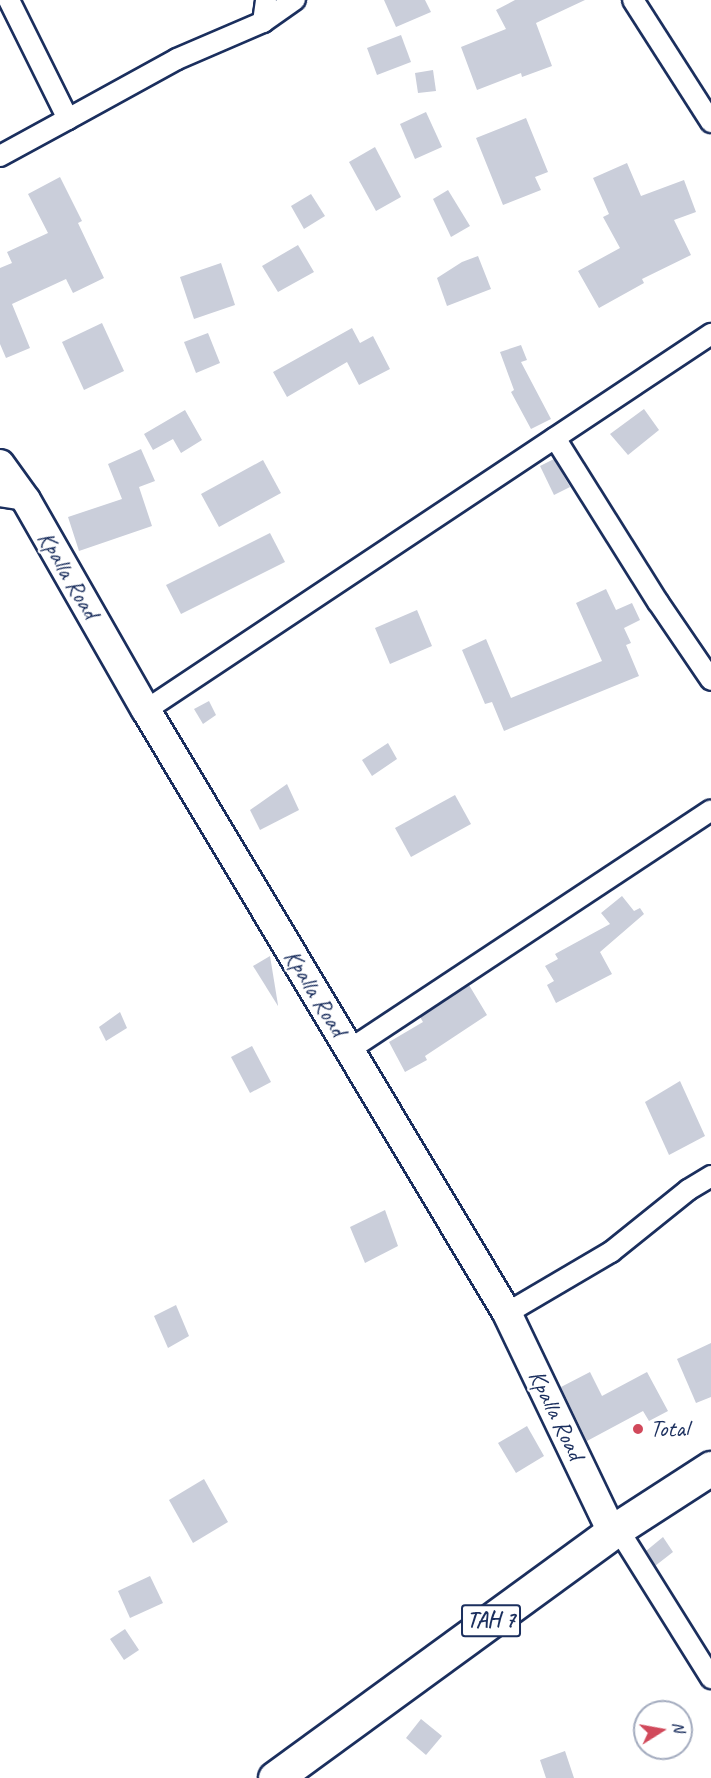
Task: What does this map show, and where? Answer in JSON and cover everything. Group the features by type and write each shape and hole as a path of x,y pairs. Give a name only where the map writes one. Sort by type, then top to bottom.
{"highway":[{"name":"TAH 7","path":"275,1778 615,1531 711,1468"}],"street":[{"path":"9,0 68,119"},
{"path":"263,22 266,0"},
{"path":"0,156 177,59 263,22 295,0"},
{"path":"633,0 711,122"},
{"path":"146,710 711,334"},
{"path":"555,438 658,602 711,680"},
{"name":"Kpalla Road","path":"0,464 13,498 146,710 507,1313 615,1531"},
{"path":"349,1050 711,810"},
{"path":"507,1313 611,1252 688,1190 711,1176"},
{"path":"615,1531 711,1678"}],"building":[{"path":"384,0 425,0 431,12 396,27"},
{"path":"515,0 585,0 536,23 552,66 522,77 521,73 477,90 461,47 506,29 496,10"},
{"path":"401,35 411,62 377,75 367,48"},
{"path":"433,70 436,91 418,93 415,73"},
{"path":"426,112 442,147 415,159 400,124"},
{"path":"526,118 548,172 535,177 541,190 503,205 476,138"},
{"path":"375,147 401,197 376,211 349,162"},
{"path":"627,163 641,196 684,180 696,212 674,220 691,255 642,279 644,283 599,308 578,271 620,248 603,217 609,214 593,178"},
{"path":"60,177 82,221 78,223 104,278 73,293 66,279 12,304 30,348 6,358 0,344 0,268 12,263 7,252 48,233 28,194"},
{"path":"448,190 470,226 451,237 433,199"},
{"path":"311,194 325,216 304,229 291,206"},
{"path":"298,245 314,272 278,292 262,266"},
{"path":"478,256 491,289 447,306 437,278 462,262"},
{"path":"221,263 235,305 194,319 180,277"},
{"path":"102,323 124,371 84,390 62,342"},
{"path":"352,328 360,343 373,336 390,369 359,385 347,362 287,397 273,372"},
{"path":"208,333 220,363 196,373 184,342"},
{"path":"521,345 527,360 521,362 551,419 531,429 511,392 514,390 500,352"},
{"path":"644,409 659,430 628,455 610,434"},
{"path":"185,410 202,440 181,453 173,439 153,450 144,434"},
{"path":"141,449 155,481 139,487 152,526 79,551 68,517 122,499 108,464"},
{"path":"554,459 570,487 554,495 540,466"},
{"path":"263,460 281,493 219,527 201,494"},
{"path":"270,533 285,562 181,614 166,585"},
{"path":"606,589 616,610 632,603 640,620 624,628 631,643 626,645 639,676 504,731 492,702 485,704 462,650 486,639 511,698 602,661 576,603"},
{"path":"417,610 432,646 390,664 375,628"},
{"path":"209,701 216,715 203,724 194,709"},
{"path":"388,743 397,759 372,776 362,760"},
{"path":"287,784 299,810 260,830 250,810"},
{"path":"455,795 471,824 411,857 395,828"},
{"path":"622,896 634,911 640,908 644,914 600,952 612,974 556,1003 547,985 554,981 545,966 558,959 555,954 610,924 601,913"},
{"path":"270,956 278,1005 278,1006 253,966"},
{"path":"469,985 487,1015 425,1056 427,1060 405,1072 389,1042 423,1022 420,1017"},
{"path":"120,1012 127,1028 106,1041 99,1027"},
{"path":"252,1046 271,1082 250,1093 231,1057"},
{"path":"680,1081 705,1136 669,1155 645,1102"},
{"path":"385,1210 398,1246 365,1263 350,1227"},
{"path":"176,1305 189,1336 168,1348 154,1316"},
{"path":"711,1343 711,1397 696,1403 677,1359"},
{"path":"590,1372 602,1396 647,1372 668,1411 649,1421 643,1411 587,1441 561,1387"},
{"path":"527,1426 544,1456 516,1473 498,1443"},
{"path":"204,1479 228,1522 193,1543 169,1500"},
{"path":"663,1537 673,1552 655,1566 646,1551"},
{"path":"150,1576 163,1603 130,1618 118,1591"},
{"path":"125,1629 139,1650 124,1660 110,1639"},
{"path":"421,1719 442,1736 426,1755 406,1738"},
{"path":"565,1751 574,1778 546,1778 540,1760"}],"place":[{"name":"Total","path":"638,1429"}]}
